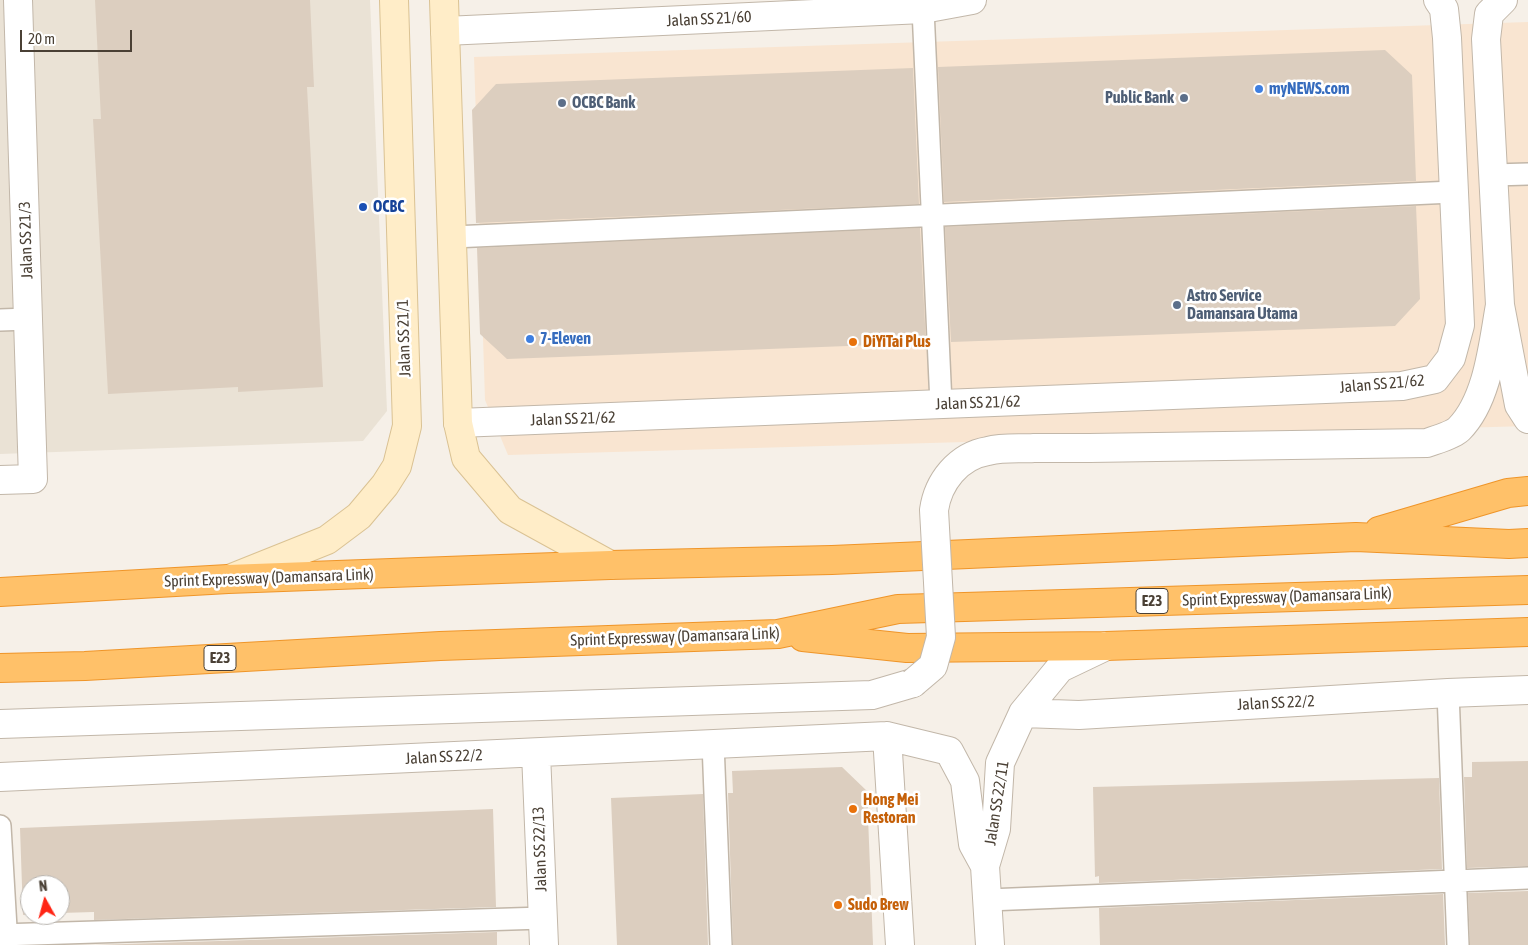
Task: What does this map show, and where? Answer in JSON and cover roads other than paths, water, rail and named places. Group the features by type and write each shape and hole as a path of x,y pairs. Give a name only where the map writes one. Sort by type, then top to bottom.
{"highway":[{"path":"1356,537 1508,494 1528,491"},
{"name":"Sprint Expressway (Damansara Link)","path":"0,592 228,579 610,565 832,560 1356,537 1509,544 1528,543"},
{"name":"Sprint Expressway (Damansara Link)","path":"0,668 84,666 440,646 778,634 898,609 1528,590"},
{"path":"778,634 907,648 1106,646 1528,632"}],"street":[{"name":"Jalan SS 21/3","path":"0,480 33,479 28,319 11,136 18,0"},
{"name":"Jalan SS 21/1","path":"228,579 327,540 359,516 385,485 397,466 407,426 394,0"},
{"path":"444,0 458,423 466,458 510,510 610,565"},
{"name":"Jalan SS 21/60","path":"445,31 923,9 972,0"},
{"name":"Jalan SS 21/62","path":"458,423 1402,386 1435,379 1451,358 1460,325 1447,38 1444,9 1438,0"},
{"path":"1503,0 1489,14 1486,39 1500,305 1522,379 1519,405 1528,420"},
{"path":"0,724 872,695 913,683 933,666 941,636 934,510 936,498 946,478 969,458 987,450 1003,449 1427,443 1458,430 1476,405 1486,378 1500,305"},
{"name":"Jalan SS 22/11","path":"990,945 985,866 996,829 1000,763 1023,713 1060,668 1106,646"},
{"name":"Jalan SS 22/2","path":"1023,713 1079,715 1528,690"},
{"path":"887,736 900,945"},
{"name":"Jalan SS 22/2","path":"0,777 887,736 949,751 965,781 973,844 985,866"},
{"name":"Jalan SS 22/13","path":"536,753 544,945"}],"lane":[{"path":"923,9 941,404"},
{"path":"1493,175 1528,174"},
{"path":"452,236 1453,192"},
{"path":"0,320 28,319"},
{"path":"1448,693 1458,945"},
{"path":"713,743 721,945"},
{"path":"0,826 4,938 543,918"},
{"path":"988,900 1528,878"}],"place":[{"name":"myNEWS.com","path":"1259,89"},
{"name":"Public Bank","path":"1184,98"},
{"name":"OCBC Bank","path":"562,103"},
{"name":"OCBC","path":"363,207"},
{"name":"Astro Service Damansara Utama","path":"1177,305"},
{"name":"7-Eleven","path":"530,339"},
{"name":"DiYiTai Plus","path":"853,342"},
{"name":"Hong Mei Restoran","path":"853,809"},
{"name":"Sudo Brew","path":"838,905"}]}
